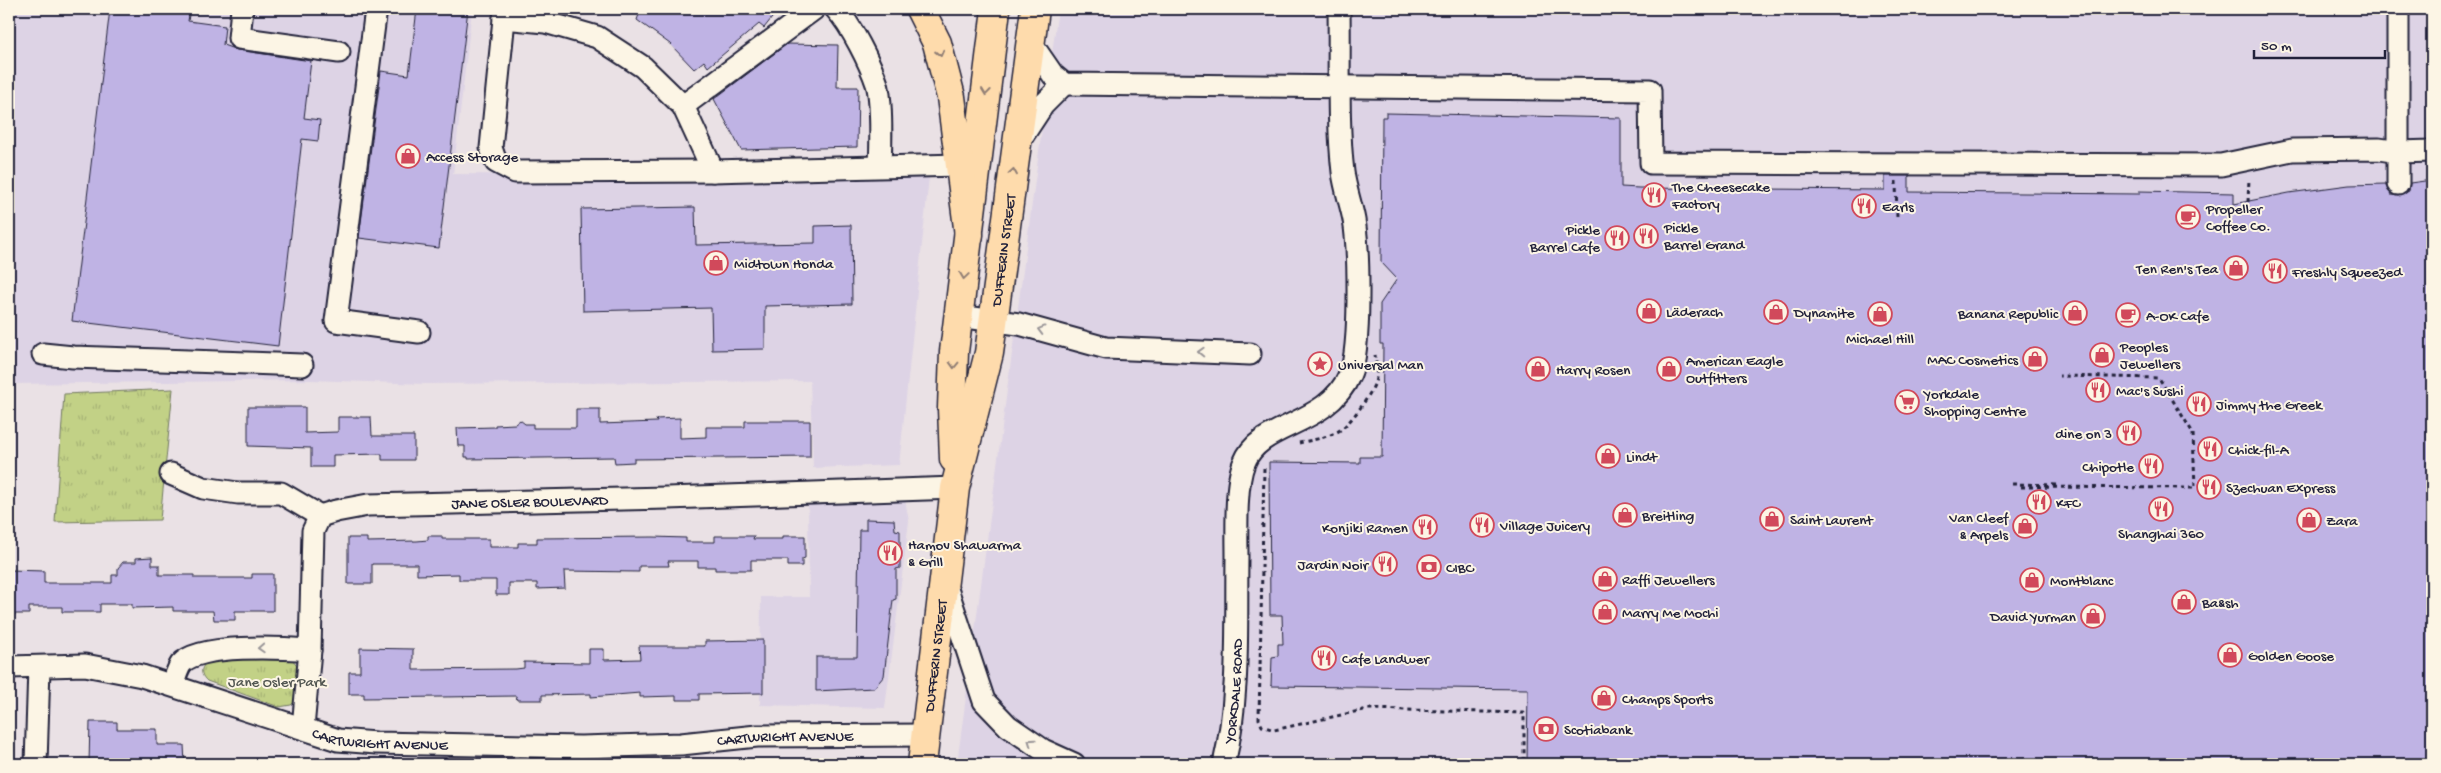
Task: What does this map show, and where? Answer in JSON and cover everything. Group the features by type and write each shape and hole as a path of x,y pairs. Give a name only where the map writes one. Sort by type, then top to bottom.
{"main road":[{"path":"920,9 939,52 951,97 970,235"},
{"name":"DUFFERIN STREET","path":"955,488 952,408 958,316 970,235 996,9"},
{"name":"DUFFERIN STREET","path":"924,753 955,488 989,354 1032,43 1035,9"}],"street":[{"path":"242,9 239,38 339,52"},
{"path":"376,9 336,321 419,332"},
{"path":"683,106 814,9"},
{"path":"836,9 846,19 877,86 881,145 880,166"},
{"name":"YORKDALE ROAD","path":"1224,764 1231,737 1237,617 1237,540 1240,482 1244,463 1255,445 1323,408 1340,392 1351,373 1356,338 1358,265 1354,222 1343,173 1339,9"},
{"path":"2398,9 2398,184"},
{"path":"712,171 683,106 643,67 597,37 505,13 491,148 496,162 515,172 712,171 960,165"},
{"path":"1032,43 1053,75 1064,84 1650,90 1651,163 2221,165 2292,150 2379,149 2399,152 2432,151"},
{"path":"1018,144 1043,106 1064,84"},
{"path":"958,316 1018,324 1106,348 1250,354"},
{"path":"44,354 73,357 302,365"},
{"path":"171,474 203,488 238,492 280,493 320,516 313,530 310,650 303,728"},
{"name":"JANE OSLER BOULEVARD","path":"320,516 336,510 368,505 667,498 955,488"},
{"path":"944,580 977,685 984,700 1008,726 1043,750 1074,764"},
{"path":"172,685 182,664 192,656 211,651 275,647 310,650"},
{"name":"CARTWRIGHT AVENUE","path":"9,666 85,665 142,676 338,740 376,743 580,747 680,744 757,736 924,753"},
{"path":"36,764 39,667"}],"path":[{"path":"2248,202 2249,175"},
{"path":"1896,177 1897,218"},
{"path":"1298,444 1335,433 1342,429 1353,415 1375,383 1377,371 1374,347"},
{"path":"2021,487 2195,488 2193,433 2159,378 2059,376"},
{"path":"1266,460 1264,467 1260,634 1259,719 1262,726 1274,730 1368,710 1524,713 1524,764"},
{"path":"2012,484 2059,485"}],"shaded area":[{"path":"9,9 472,9 453,174 929,177 899,465 813,468 810,381 426,384 310,380 9,384"},
{"path":"1058,9 2432,9 2432,764 957,764"},
{"path":"905,500 909,521 885,708 760,705 761,597 809,597 808,501"}],"green space":[{"path":"173,389 160,520 55,522 64,394"},
{"name":"Jane Osler Park","path":"214,656 292,659 300,669 296,701 291,705 279,707 207,681 202,674 203,667"}],"building":[{"path":"110,9 190,9 188,21 225,26 223,45 237,50 311,61 304,118 320,120 318,141 302,139 278,346 72,321"},
{"name":"Access Storage","path":"417,9 468,9 439,248 359,238 381,71 409,75"},
{"path":"641,9 779,9 764,28 759,24 708,67 704,61 694,69 670,44 637,20"},
{"path":"787,44 838,45 837,87 858,87 857,147 741,150 714,99"},
{"name":"Yorkdale Shopping Centre","path":"1386,113 1621,118 1621,187 1885,190 1885,176 1909,176 1909,192 2139,194 2139,191 2234,193 2234,204 2289,193 2349,185 2386,184 2391,195 2398,196 2409,191 2410,183 2432,180 2432,764 1527,764 1528,689 1271,686 1272,657 1278,656 1278,644 1283,644 1282,615 1270,615 1269,462 1360,463 1360,457 1382,457 1383,344 1380,344 1380,304 1397,279 1381,262 1382,117 1386,117"},
{"name":"Midtown Honda","path":"695,207 696,245 815,243 815,226 851,225 852,304 765,306 765,349 712,350 711,308 583,311 581,209"},
{"path":"248,407 305,407 305,433 338,432 338,417 371,417 372,436 414,436 414,460 382,460 382,454 333,455 333,467 311,467 311,448 248,446"},
{"path":"576,409 600,409 600,424 657,422 656,419 680,418 680,438 706,437 706,427 745,427 745,421 810,421 810,457 634,459 634,462 615,463 614,457 468,459 468,457 465,457 465,446 458,446 457,428 495,427 495,425 515,424 520,420 525,424 533,424 533,428 576,428"},
{"path":"866,519 894,520 895,530 900,531 900,568 896,569 896,599 893,600 884,676 874,688 816,691 816,657 857,657 859,530 866,530"},
{"path":"428,536 442,536 442,539 489,539 489,547 518,547 518,543 537,543 537,538 653,537 686,538 686,542 715,542 715,536 754,536 753,539 783,539 783,536 805,536 805,558 802,559 802,566 788,566 788,560 751,560 751,570 715,570 715,567 698,567 698,561 668,561 669,566 639,566 639,572 564,571 565,588 537,589 537,583 509,583 509,595 496,595 496,580 459,580 459,574 417,575 417,564 372,564 372,584 348,584 348,538 367,538 367,542 417,541 428,540"},
{"path":"152,557 152,565 159,565 159,575 194,575 194,578 252,578 252,574 273,574 273,611 235,611 235,620 214,620 213,611 173,611 173,607 132,608 132,604 100,604 100,612 62,612 62,607 29,607 29,614 9,614 10,570 44,571 44,583 112,583 112,575 118,575 118,568 123,562 136,562 136,558"},
{"path":"763,640 763,693 699,694 699,700 676,700 676,696 640,697 640,693 591,697 591,694 542,695 542,700 517,700 516,696 364,698 364,694 349,694 349,672 360,672 360,648 413,649 413,670 516,669 524,668 524,662 589,663 589,649 604,649 604,660 640,659 639,646 705,646 705,641"},
{"path":"90,722 117,722 117,729 157,729 157,745 184,745 185,764 89,764"}],"place":[{"name":"Access Storage","path":"408,156"},
{"name":"The Cheesecake Factory","path":"1654,195"},
{"name":"Earls","path":"1864,206"},
{"name":"Propeller Coffee Co.","path":"2188,217"},
{"name":"Pickle Barrel Grand","path":"1646,236"},
{"name":"Pickle Barrel Cafe","path":"1617,238"},
{"name":"Midtown Honda","path":"716,263"},
{"name":"Ten Ren's Tea","path":"2236,268"},
{"name":"Freshly Squeezed","path":"2275,271"},
{"name":"Läderach","path":"1649,311"},
{"name":"Dynamite","path":"1776,312"},
{"name":"Banana Republic","path":"2075,313"},
{"name":"Michael Hill","path":"1880,314"},
{"name":"A-OK Cafe","path":"2128,315"},
{"name":"Peoples Jewellers","path":"2102,355"},
{"name":"MAC Cosmetics","path":"2035,359"},
{"name":"Universal Man","path":"1320,364"},
{"name":"Harry Rosen","path":"1538,369"},
{"name":"American Eagle Outfitters","path":"1669,369"},
{"name":"Mac's Sushi","path":"2098,390"},
{"name":"Yorkdale Shopping Centre","path":"1907,402"},
{"name":"Jimmy the Greek","path":"2199,404"},
{"name":"dine on 3","path":"2129,433"},
{"name":"Chick-fil-A","path":"2210,449"},
{"name":"Lindt","path":"1608,456"},
{"name":"Chipotle","path":"2151,466"},
{"name":"Szechuan Express","path":"2209,487"},
{"name":"KFC","path":"2039,502"},
{"name":"Shanghai 360","path":"2161,509"},
{"name":"Breitling","path":"1625,515"},
{"name":"Saint Laurent","path":"1772,519"},
{"name":"Zara","path":"2309,520"},
{"name":"Village Juicery","path":"1482,525"},
{"name":"Van Cleef & Arpels","path":"2025,526"},
{"name":"Konjiki Ramen","path":"1425,527"},
{"name":"Hamov Shawarma & Grill","path":"890,553"},
{"name":"Jardin Noir","path":"1385,564"},
{"name":"CIBC","path":"1429,567"},
{"name":"Raffi Jewellers","path":"1605,579"},
{"name":"Montblanc","path":"2032,580"},
{"name":"Ba&sh","path":"2184,602"},
{"name":"Marry Me Mochi","path":"1605,612"},
{"name":"David Yurman","path":"2093,616"},
{"name":"Golden Goose","path":"2230,655"},
{"name":"Cafe Landwer","path":"1324,658"},
{"name":"Champs Sports","path":"1604,698"},
{"name":"Scotiabank","path":"1546,729"}]}
